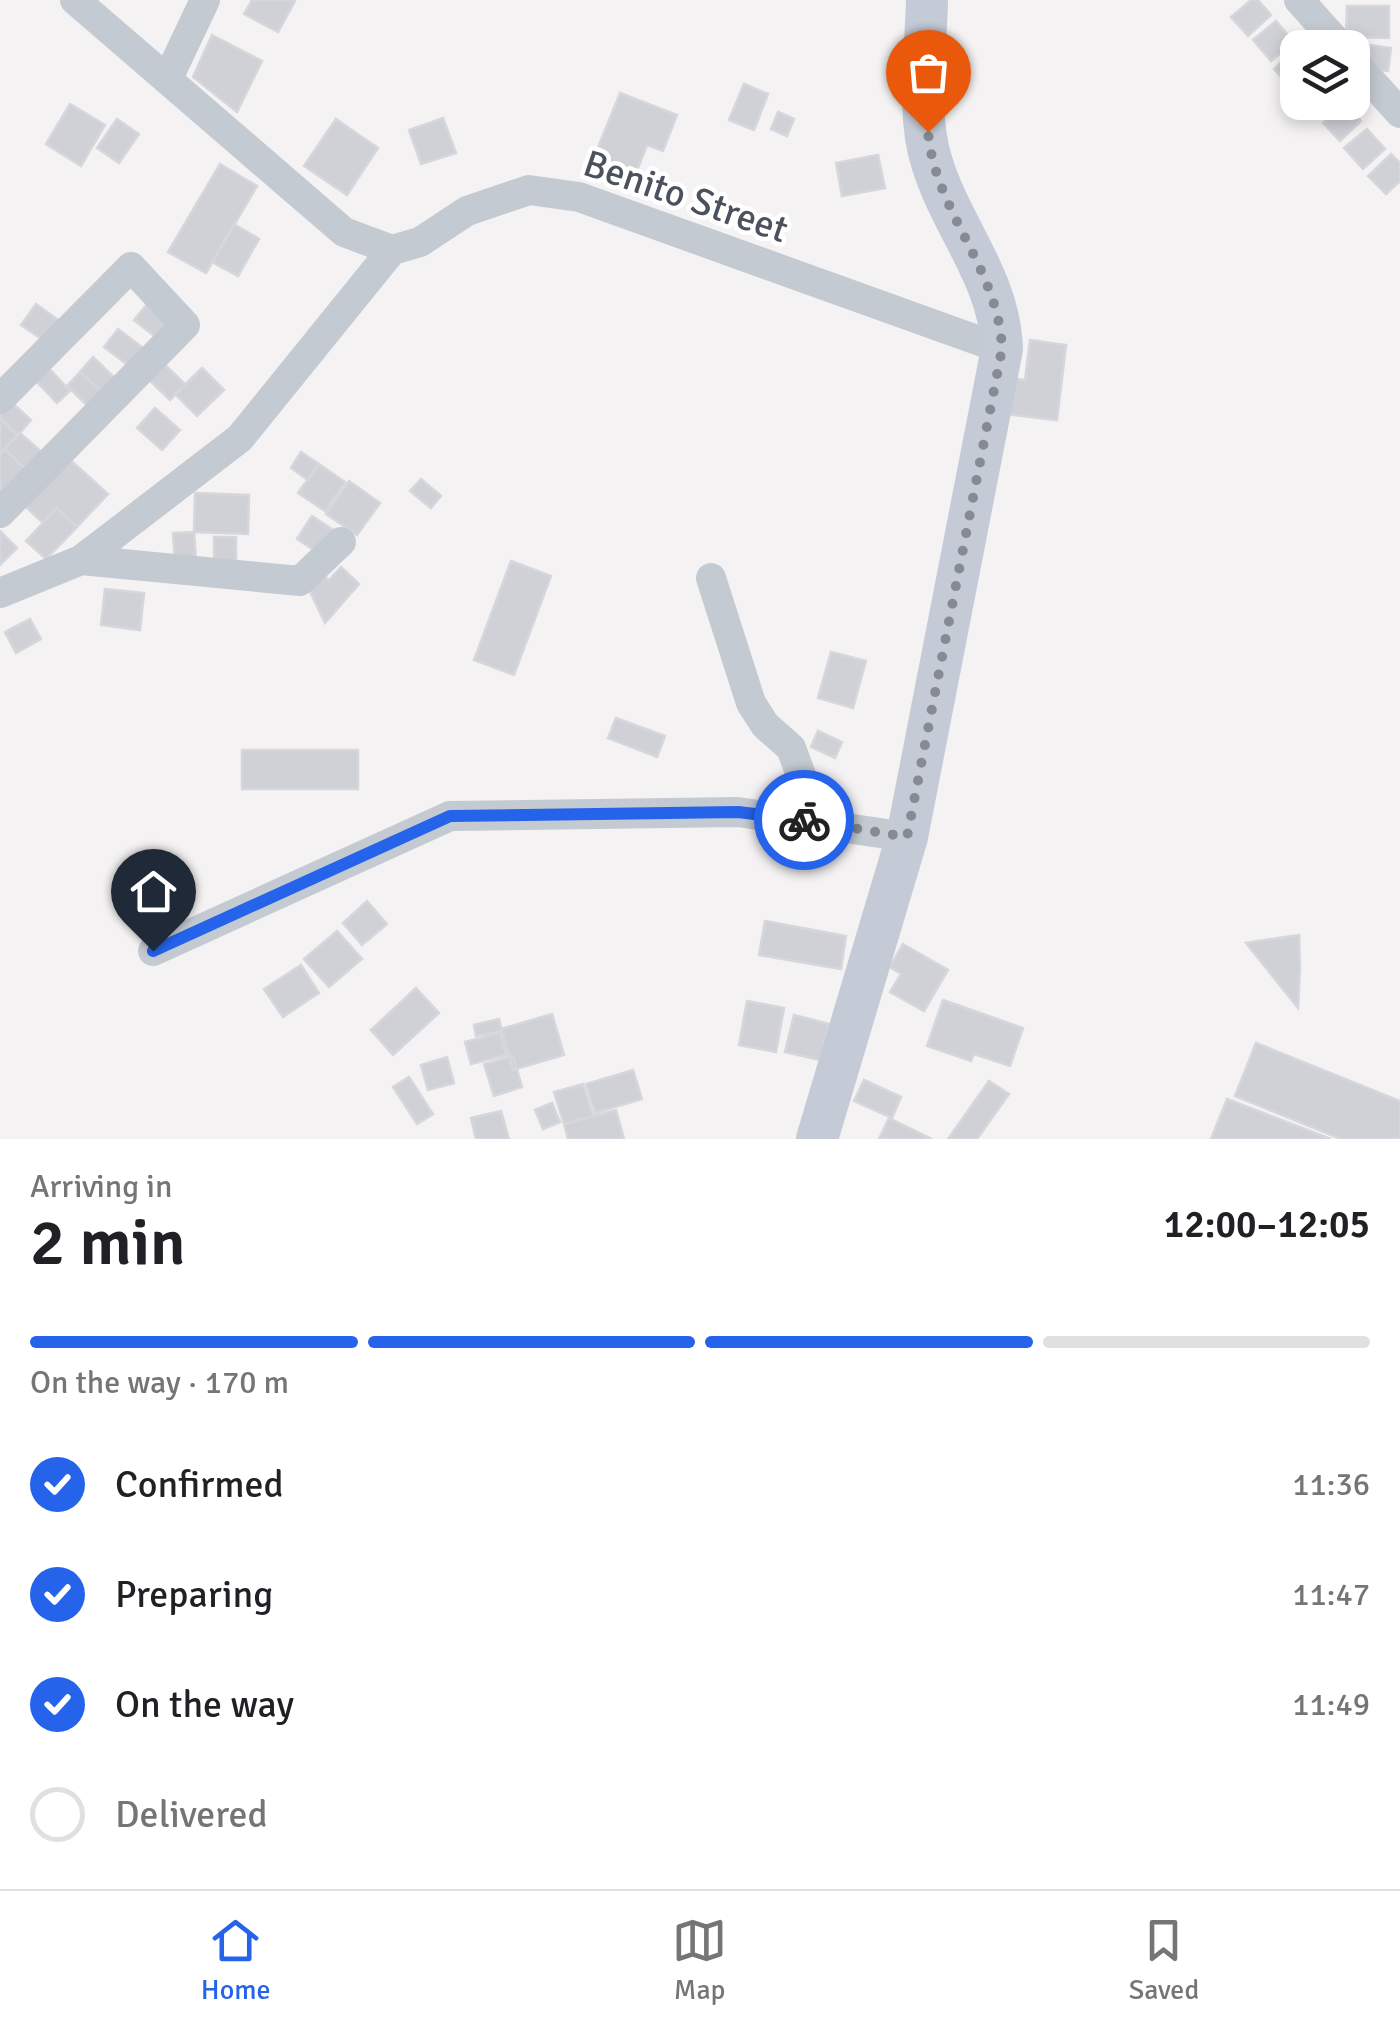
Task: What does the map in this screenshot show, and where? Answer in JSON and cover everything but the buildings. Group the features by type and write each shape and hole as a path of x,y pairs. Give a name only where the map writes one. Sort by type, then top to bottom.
{"main road":[{"path":"817,1139 907,837 1002,349 994,294 948,204 930,158 925,107 927,0"}],"street":[{"path":"0,594 81,560 240,438 392,250 344,232 170,76 76,0"},
{"path":"170,76 205,0"},
{"path":"1298,0 1326,30"},
{"path":"1370,78 1395,102"},
{"name":"Benito Street","path":"392,250 420,242 468,211 529,190 579,197 1002,349"},
{"path":"0,399 131,267 185,324 0,513"},
{"path":"81,560 300,582 340,542"},
{"path":"711,578 751,703 765,725 790,748 818,821"},
{"path":"153,951 450,816 738,812 907,837"}],"way so far":[{"path":"804,820 907,837 1002,349 1001,318 994,294 948,204 930,158 928,132"}],"route":[{"path":"153,951 450,816 738,812 804,820"}]}
